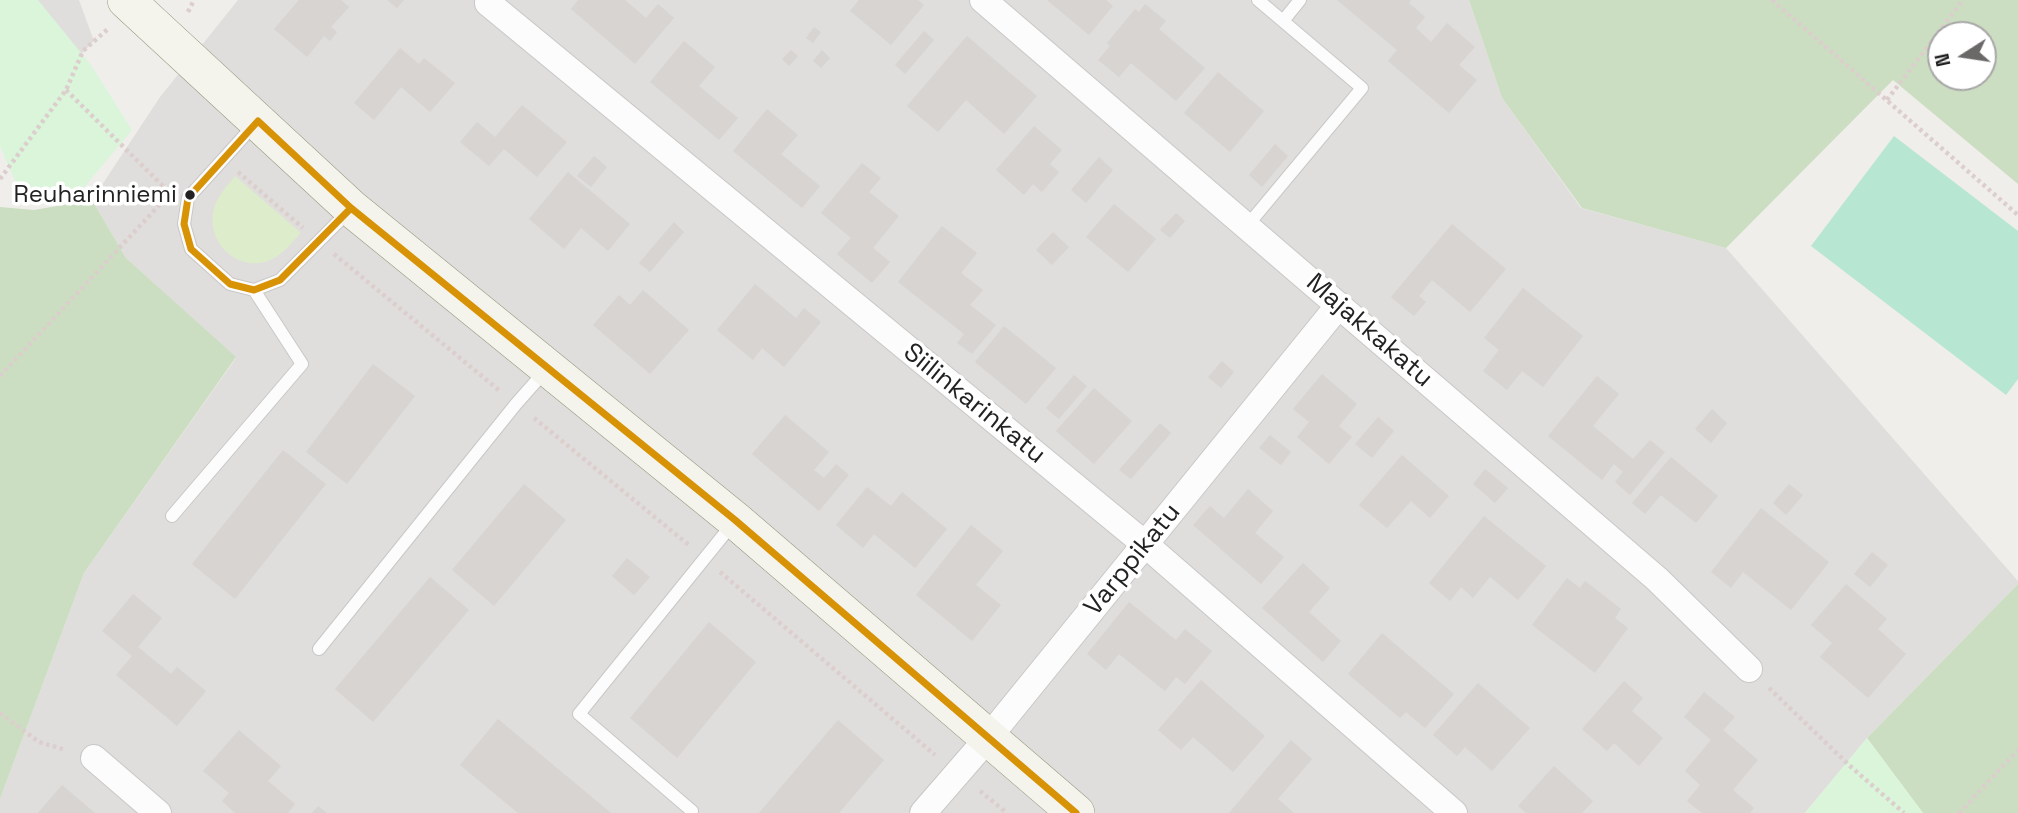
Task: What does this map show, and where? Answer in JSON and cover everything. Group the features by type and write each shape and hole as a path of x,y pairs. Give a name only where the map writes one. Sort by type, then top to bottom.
{"street":[{"name":"Majakkakatu","path":"983,0 1657,579 1749,669"},
{"name":"Siilinkarinkatu","path":"488,3 1146,545 1454,813"},
{"path":"120,12 258,121 351,208 735,520 1076,813"},
{"name":"Varppikatu","path":"923,813 988,738 1339,305"},
{"path":"94,758 158,813"}],"lane":[{"path":"1247,226 1362,88 1258,0"},
{"path":"1283,21 1300,0"},
{"path":"258,121 188,198 184,224 191,249 230,284 254,290 280,281 351,208"},
{"path":"172,516 302,364 254,290"},
{"path":"319,649 548,368"},
{"path":"692,811 579,713 735,520"}],"path":[{"path":"1772,0 2018,215"},
{"path":"1887,100 1963,0"},
{"path":"0,179 66,90 83,51 120,12"},
{"path":"0,376 170,193 66,90"},
{"path":"223,159 1007,813"},
{"path":"1749,669 1850,766 1904,813"},
{"path":"0,713 39,742 94,758"},
{"path":"1959,813 2018,750"}],"shaded area":[{"path":"0,0 79,0 94,41 0,138"},
{"path":"238,0 1469,0 1502,98 1581,208 1726,248 2018,584 1867,738 1805,813 0,813 0,799 84,573 236,358 126,258 92,200 160,97"}],"green space":[{"path":"0,0 38,0 91,65 132,130 80,192 22,197 0,146"},
{"path":"1469,0 2018,0 2018,184 1893,80 1726,248 1582,208 1502,98"},
{"path":"1894,136 2018,231 2018,379 2006,395 1811,246"},
{"path":"235,176 301,233 273,259 256,263 244,262 234,258 218,242 212,220 214,208"},
{"path":"92,200 126,258 236,357 84,573 0,799 0,207 34,210"},
{"path":"2018,584 2018,813 1923,813 1867,738"},
{"path":"1867,738 1923,813 1805,813"}],"building":[{"path":"299,0 341,0 349,7 331,27 337,32 330,41 324,36 307,57 274,29"},
{"path":"387,0 404,0 397,8"},
{"path":"578,0 625,0 646,18 658,4 674,18 635,64 571,9"},
{"path":"859,0 918,0 924,5 891,45 850,11"},
{"path":"1047,0 1106,0 1113,6 1089,35"},
{"path":"1337,0 1411,0 1409,3 1425,17 1416,28 1431,42 1447,23 1475,47 1459,65 1477,80 1449,113 1388,61 1397,50"},
{"path":"1145,4 1166,21 1159,29 1205,68 1176,101 1131,63 1119,77 1098,60 1110,46 1107,43 1135,9 1139,12"},
{"path":"814,27 821,32 813,43 806,38"},
{"path":"924,31 934,40 905,74 895,65"},
{"path":"967,36 1037,96 1004,134 966,100 938,132 907,106"},
{"path":"684,41 715,67 699,86 738,118 719,140 650,82"},
{"path":"400,48 419,64 424,58 455,83 430,112 401,87 374,120 354,103"},
{"path":"791,50 798,56 789,66 782,59"},
{"path":"822,50 830,58 821,68 813,61"},
{"path":"1218,72 1264,111 1230,152 1184,113"},
{"path":"522,105 567,142 537,177 504,149 489,166 460,142 477,122 495,137"},
{"path":"767,109 798,135 781,154 820,186 802,208 733,151"},
{"path":"1034,126 1062,150 1050,164 1059,172 1042,192 1033,184 1024,195 996,170"},
{"path":"1275,144 1288,156 1262,187 1249,175"},
{"path":"594,156 607,167 591,187 577,176"},
{"path":"1099,157 1113,170 1086,203 1071,190"},
{"path":"862,163 881,178 869,192 899,216 873,248 890,262 872,283 837,254 851,238 821,213"},
{"path":"568,172 630,224 608,251 581,228 564,249 529,219"},
{"path":"1114,204 1156,239 1128,272 1086,237"},
{"path":"1176,213 1185,221 1170,238 1160,230"},
{"path":"674,222 684,232 650,272 639,263"},
{"path":"1452,224 1506,269 1470,312 1432,280 1419,296 1426,302 1414,316 1391,297"},
{"path":"942,226 977,253 961,273 983,290 970,305 996,325 972,354 957,343 964,334 898,282"},
{"path":"1053,232 1069,247 1052,265 1036,250"},
{"path":"755,284 796,318 804,308 821,322 784,367 762,348 753,360 717,330"},
{"path":"1523,288 1583,336 1543,387 1522,371 1507,390 1483,371 1499,350 1484,338"},
{"path":"643,290 689,330 650,374 593,325 619,295 630,305"},
{"path":"1004,326 1056,368 1026,404 975,362"},
{"path":"1222,361 1234,372 1221,388 1208,377"},
{"path":"373,364 415,396 347,484 306,452"},
{"path":"1322,374 1357,404 1339,426 1352,437 1329,464 1297,437 1309,422 1293,409"},
{"path":"1074,375 1087,386 1059,419 1046,408"},
{"path":"1597,376 1619,394 1593,426 1633,459 1650,440 1665,452 1630,495 1615,482 1623,472 1614,464 1602,480 1548,436"},
{"path":"1094,388 1132,421 1094,464 1056,431"},
{"path":"1712,409 1727,423 1711,443 1695,429"},
{"path":"785,415 829,452 814,470 824,478 836,464 849,475 819,511 752,454"},
{"path":"1378,417 1394,431 1372,458 1355,444"},
{"path":"1160,423 1171,433 1131,479 1119,470"},
{"path":"1270,435 1291,452 1281,465 1259,448"},
{"path":"283,450 326,484 235,599 192,564"},
{"path":"1402,455 1449,496 1430,518 1411,501 1387,528 1359,505"},
{"path":"1671,457 1718,496 1696,523 1661,495 1645,514 1632,503"},
{"path":"1485,469 1508,488 1495,503 1473,484"},
{"path":"524,484 566,520 494,606 452,570"},
{"path":"1789,484 1803,495 1786,515 1773,503"},
{"path":"867,487 891,506 902,492 947,529 915,568 874,534 863,548 836,525"},
{"path":"1248,489 1273,511 1255,533 1284,557 1261,584 1193,525 1210,506 1224,518"},
{"path":"1761,508 1829,562 1791,610 1743,572 1731,588 1711,572"},
{"path":"1484,516 1546,566 1518,600 1490,577 1473,598 1461,587 1450,601 1429,583"},
{"path":"971,525 1003,551 976,585 1001,605 972,641 916,595"},
{"path":"1872,552 1888,565 1870,587 1854,574"},
{"path":"627,558 650,577 634,595 612,576"},
{"path":"1303,563 1330,588 1309,612 1341,641 1323,662 1262,608"},
{"path":"430,577 469,610 373,722 335,689"},
{"path":"1567,578 1580,588 1585,581 1621,609 1615,618 1628,628 1595,673 1532,625"},
{"path":"1846,584 1887,619 1878,629 1906,654 1868,698 1820,657 1832,643 1811,625"},
{"path":"133,594 162,618 138,647 171,674 177,667 206,691 177,726 116,675 132,656 102,631"},
{"path":"1129,602 1176,640 1185,629 1212,651 1185,684 1176,677 1165,691 1119,654 1106,670 1087,654"},
{"path":"709,622 756,662 677,758 630,718"},
{"path":"1382,633 1454,694 1425,728 1406,712 1400,718 1348,674"},
{"path":"1201,680 1265,736 1233,772 1193,737 1181,750 1158,730"},
{"path":"1624,681 1643,698 1632,711 1663,738 1639,766 1614,743 1607,751 1582,729"},
{"path":"1478,683 1530,728 1492,771 1465,747 1457,756 1433,735"},
{"path":"1704,692 1735,717 1723,730 1758,760 1733,790 1754,808 1750,813 1702,813 1687,801 1700,785 1685,771 1711,740 1684,717"},
{"path":"498,719 611,813 518,813 460,765"},
{"path":"838,720 884,760 839,813 759,813"},
{"path":"239,730 281,766 268,781 295,804 288,813 235,813 222,801 229,793 203,771"},
{"path":"1291,740 1312,759 1278,799 1294,813 1229,813"},
{"path":"1554,766 1593,801 1582,813 1526,813 1518,806"},
{"path":"62,785 95,813 38,813"},
{"path":"318,806 327,813 312,813"}],"transit line":[{"path":"258,121 351,208 280,280 254,290 230,284 191,249 184,224 188,198 258,121"},
{"path":"351,208 735,520 1076,813"}],"place":[{"name":"Reuharinniemi","path":"190,195"}]}
